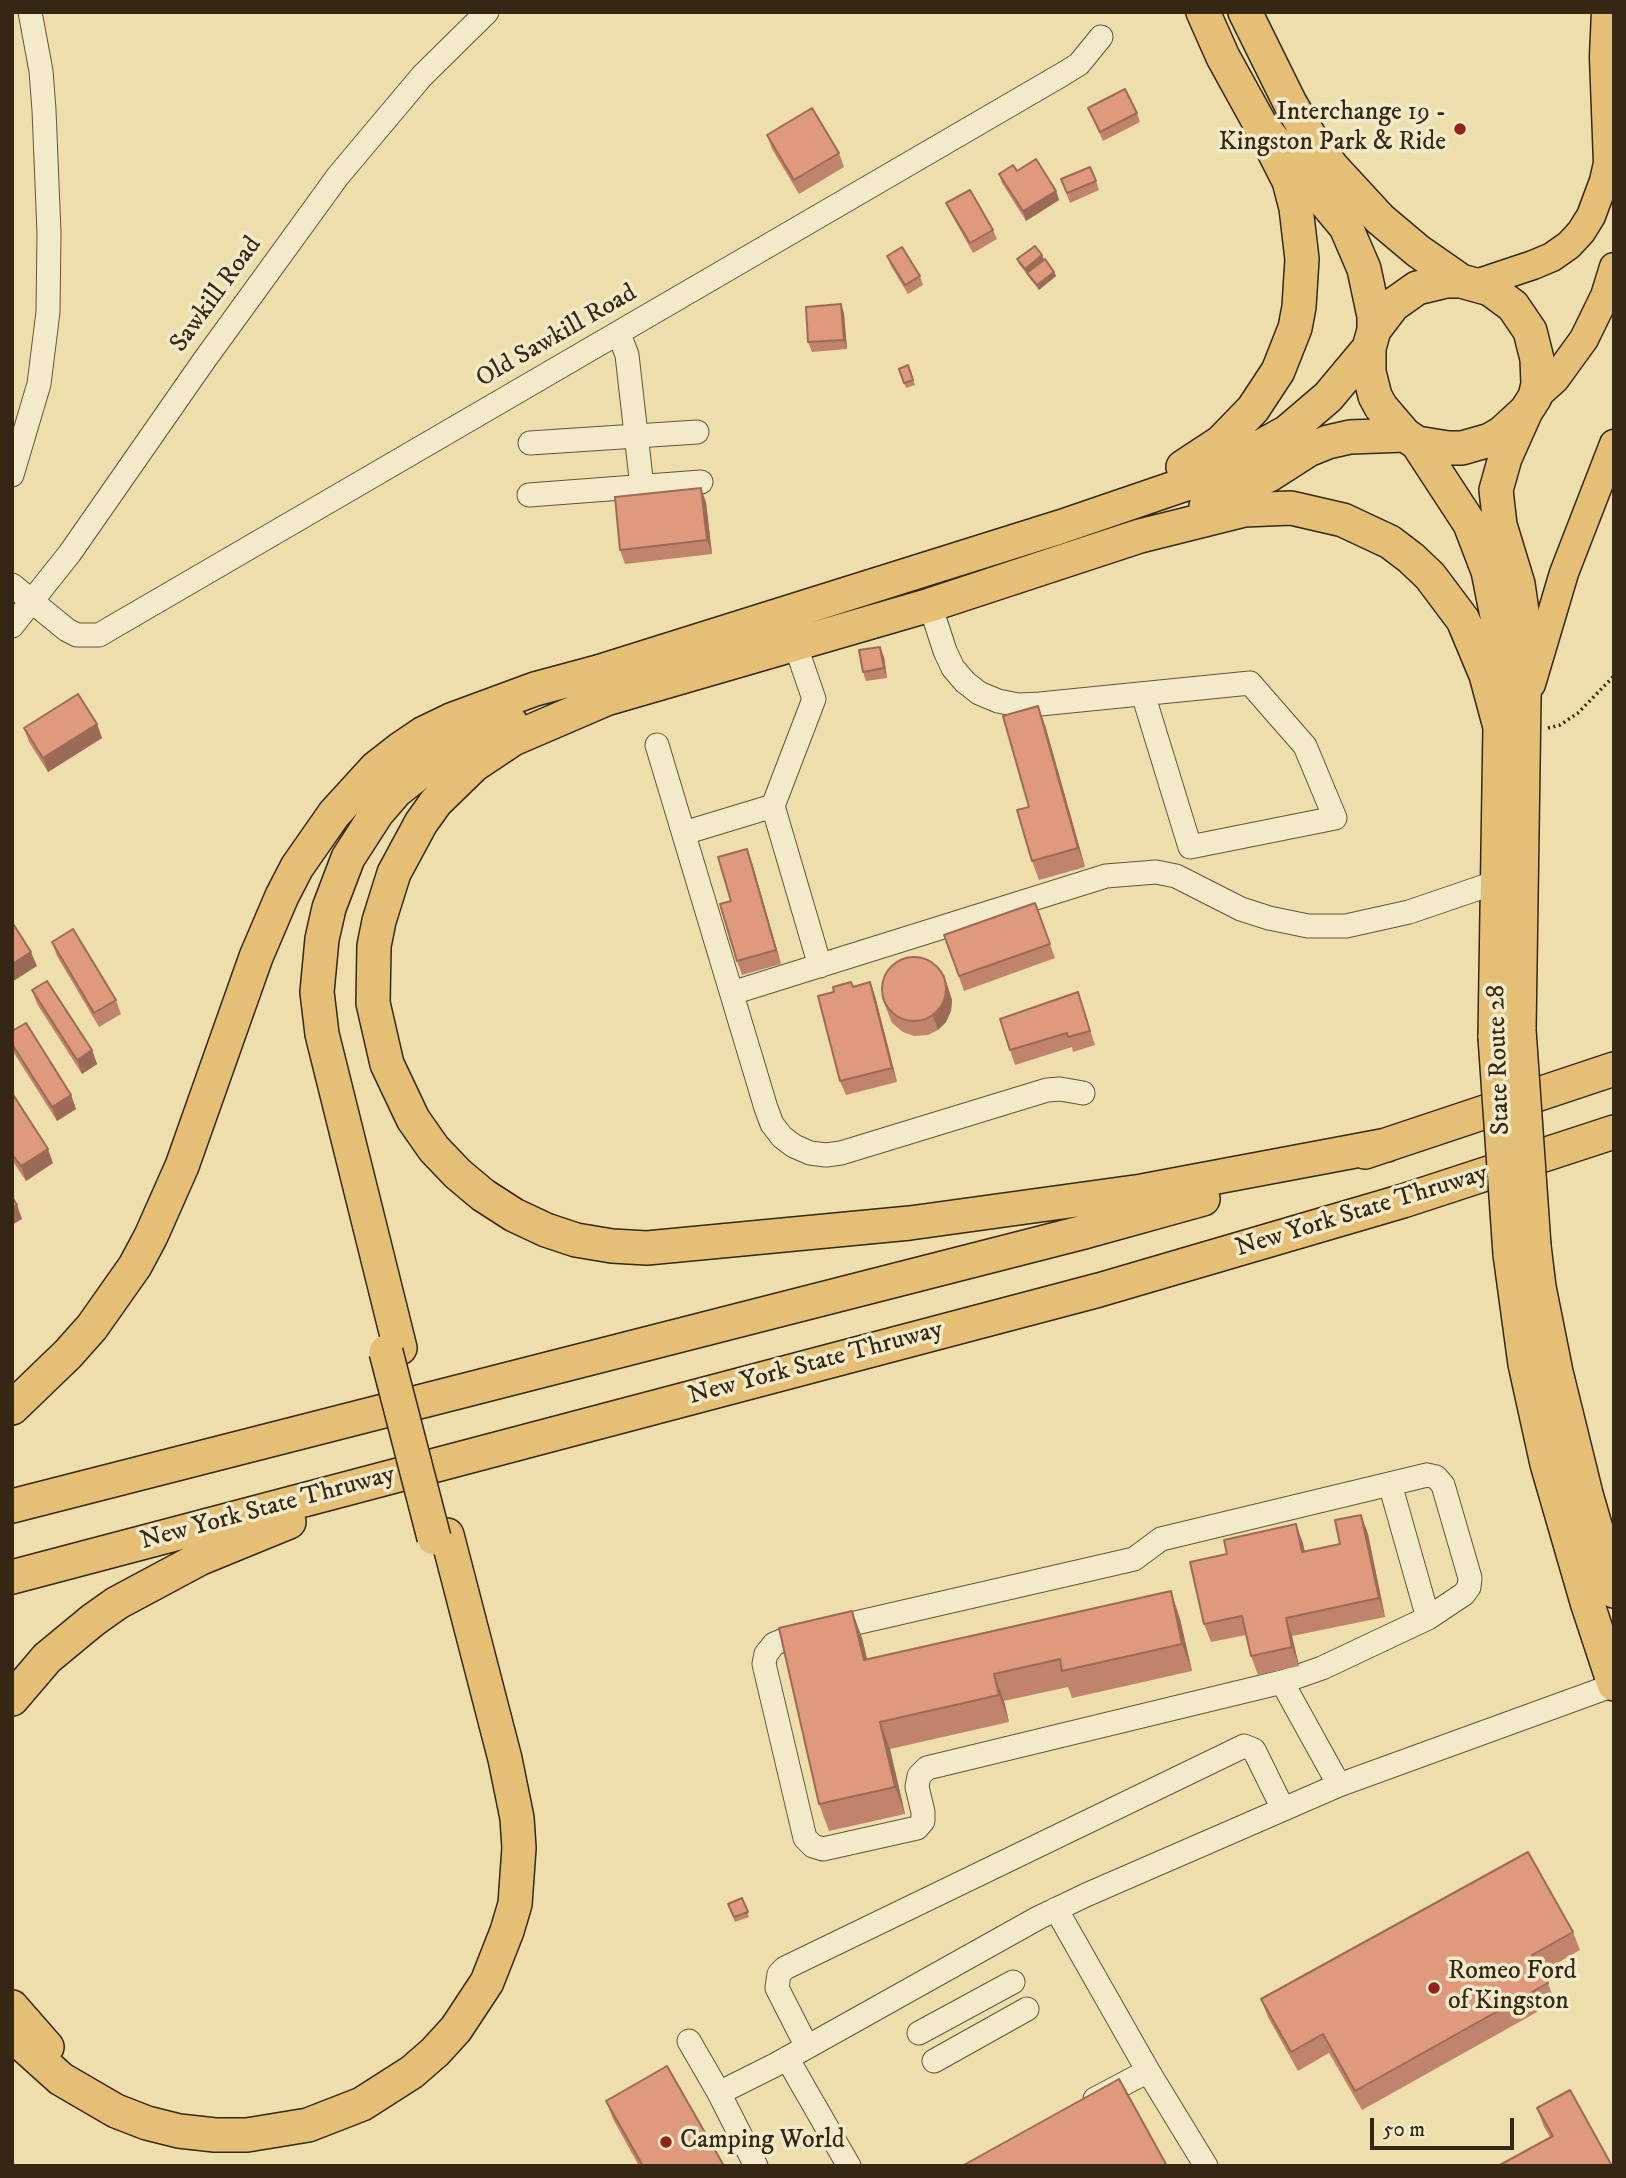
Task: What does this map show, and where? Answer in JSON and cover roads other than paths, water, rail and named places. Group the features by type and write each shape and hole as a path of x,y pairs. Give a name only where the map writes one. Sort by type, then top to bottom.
{"highway":[{"path":"1060,527 1164,478 1221,442 1253,409 1278,371 1287,352 1297,317 1302,259 1296,208 1289,181 1223,57 1203,12"},
{"path":"1140,536 1248,486 1308,450 1328,442 1350,437 1411,439 1448,448 1476,445 1502,433 1530,404 1538,373 1535,344 1530,331 1513,306 1490,289 1468,282 1418,251 1356,195 1310,137 1273,71 1253,22"},
{"path":"1260,124 1346,227 1364,269 1374,316 1369,372 1375,396 1388,417 1411,439"},
{"path":"12,1408 43,1380 92,1327 135,1266 182,1167 269,926 297,867 355,790 376,768 399,750 442,724 535,689 598,672 1060,527 1183,485 1287,432 1328,397 1393,305 1411,292 1432,283 1468,282"},
{"name":"State Route 28","path":"1530,404 1505,458 1496,491 1500,525 1518,584 1525,632 1497,882 1522,1250 1523,1352 1535,1418 1558,1505 1614,1685"},
{"name":"State Route 28","path":"1411,439 1470,524 1488,571 1517,719 1507,1033"},
{"path":"393,1350 322,1034 317,992 318,968 330,908 348,858 362,835 377,813 417,772 462,743 486,732 545,713 591,705 930,605 1140,536 1244,510 1291,508 1343,520 1390,542 1430,576 1463,620 1483,666 1517,719"},
{"path":"12,2007 47,2047 96,2084 122,2098 181,2117 215,2121 275,2117 304,2111 355,2091 403,2060 444,2020 474,1975 494,1927 500,1901 505,1849 495,1781 440,1536 393,1350 308,1043 303,1008 306,940 321,878 338,842 366,799 400,763 430,740 495,704"},
{"path":"591,705 513,739 490,753 455,781 436,802 394,873 385,896 374,946 375,1013 387,1064 413,1119 434,1149 458,1174 483,1195 514,1215 576,1240 647,1248 1009,1211 1142,1191 1387,1145"},
{"path":"12,1506 1084,1232 1387,1145 1614,1069"},
{"name":"New York State Thruway","path":"12,1577 1202,1261 1416,1197 1614,1132"},
{"name":"State Route 28","path":"1522,1250 1539,1287 1556,1372 1586,1494 1614,1591"},
{"path":"12,1699 47,1658 93,1619 171,1572 279,1526 498,1448"},
{"path":"12,2035 61,2079 116,2111 179,2131 247,2135 308,2125 362,2104 412,2072 456,2029 487,1982 508,1931 515,1904 519,1848 517,1818 505,1759 440,1536"}],"main road":[{"path":"1468,282 1552,257 1569,246 1591,216 1602,190 1608,163 1606,12"},
{"path":"1530,404 1555,379 1584,339 1605,296 1614,267"},
{"path":"1517,719 1564,573 1614,444"}],"street":[{"path":"12,475 39,384 48,312 49,233 44,110 41,71 30,12"},
{"name":"Sawkill Road","path":"12,626 70,553 203,362 338,176 394,107 478,15"},
{"path":"1223,57 1253,22"},
{"name":"Old Sawkill Road","path":"12,585 77,635 99,635 1063,74 1079,64 1101,37"},
{"path":"619,334 626,355 638,436 642,487"},
{"path":"530,443 697,432"},
{"path":"529,495 701,482"},
{"path":"930,605 953,668 979,693 998,701 1040,705 1250,683 1305,746 1335,818 1190,847"},
{"path":"795,644 814,699 773,806 820,966"},
{"path":"1143,694 1190,847 1176,876"},
{"path":"657,746 772,1124 782,1137 810,1153 841,1153 1047,1090 1060,1088 1083,1093"},
{"path":"684,833 773,806"},
{"path":"732,993 1106,876 1156,872 1176,876 1241,909 1308,926 1346,926 1409,912 1497,882"},
{"path":"1427,1475 1436,1478 1443,1485 1470,1578 1469,1587 1464,1594 1429,1618 1322,1668 1282,1682 927,1768 919,1776 917,1787 923,1812 923,1821 917,1828 823,1849 813,1846 805,1838 764,1664 766,1654 774,1644 786,1639 1135,1559 1161,1539 1390,1484 1427,1475"},
{"path":"1390,1484 1429,1618"},
{"path":"1282,1682 1339,1784"},
{"path":"719,2093 1056,1909 1339,1784 1614,1685"},
{"path":"849,2166 797,2052 777,1988 779,1974 785,1968 1244,1745 1254,1750 1283,1809"},
{"path":"1056,1909 1148,2071 1206,2166"},
{"path":"919,2033 1013,1982"},
{"path":"934,2061 1027,2009"},
{"path":"689,2041 756,2166"},
{"path":"1080,2107 1148,2071"}],"place":[{"name":"Interchange 19 - Kingston Park & Ride","path":"1460,129"},
{"name":"Romeo Ford of Kingston","path":"1434,1988"},
{"name":"Camping World","path":"666,2142"}]}
